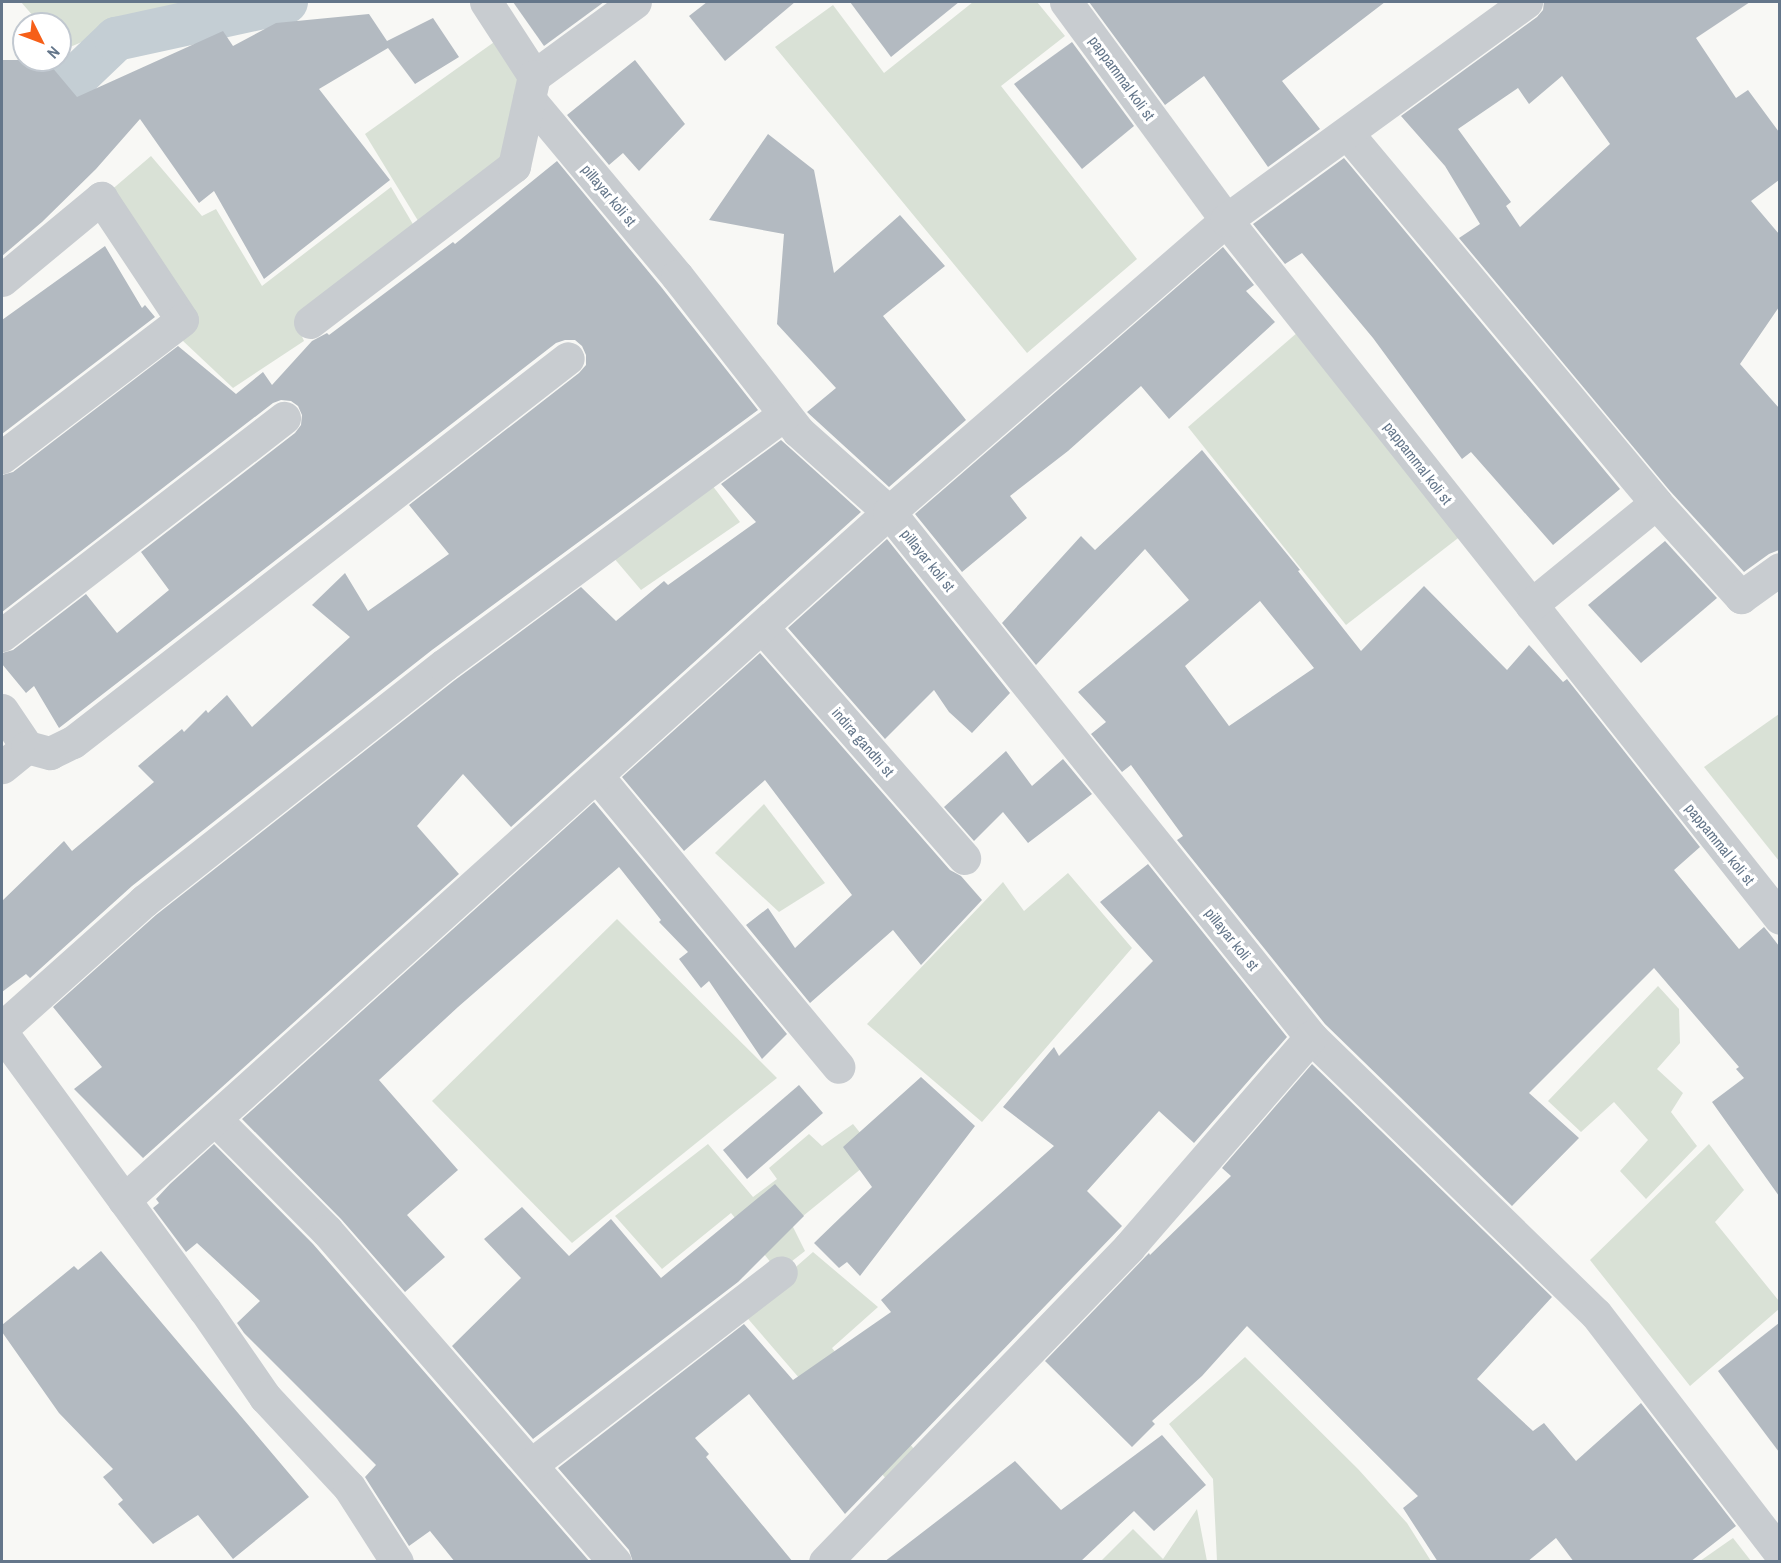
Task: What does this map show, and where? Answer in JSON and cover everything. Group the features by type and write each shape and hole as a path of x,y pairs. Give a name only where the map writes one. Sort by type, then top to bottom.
{"street":[{"name":"pillayar koli st","path":"486,2 531,87 784,414 798,430 889,512 1311,1037 1596,1314 1779,1553"},
{"path":"310,322 514,166 531,87 635,2"},
{"name":"pappammal koli st","path":"1066,2 1226,220 1779,918"},
{"path":"124,1200 889,512 1226,220 1526,2"},
{"path":"1347,133 1656,503 1741,597 1779,569"},
{"path":"2,280 101,198 182,320 2,457"},
{"path":"2,710 27,747 50,753 73,742 568,358"},
{"path":"2,1028 144,901 444,665 784,414"},
{"path":"2,635 284,418"},
{"path":"1531,605 1656,503"},
{"name":"indira gandhi st","path":"762,627 964,858"},
{"path":"2,767 27,747"},
{"path":"597,776 839,1067"},
{"path":"2,1033 265,1397 349,1488 397,1562"},
{"path":"825,1562 1129,1247 1311,1037"},
{"path":"215,1119 327,1231 615,1562"},
{"path":"532,1464 781,1272"}],"shaded area":[{"path":"21,2 218,2 129,22 72,46 72,12 30,12"},
{"path":"973,2 1037,2 1065,36 1001,86 1137,259 1027,353 775,47 833,5 884,73"},
{"path":"497,40 524,77 506,160 420,224 365,134"},
{"path":"151,156 202,216 216,209 262,286 391,187 417,231 296,323 304,341 233,388 182,340 109,192"},
{"path":"1298,332 1462,535 1346,625 1188,427"},
{"path":"712,485 740,522 641,590 613,557"},
{"path":"1779,714 1779,861 1704,767"},
{"path":"764,804 825,883 779,912 715,853"},
{"path":"1068,873 1132,948 982,1122 867,1024 1003,882 1024,911"},
{"path":"617,919 777,1078 572,1243 432,1101"},
{"path":"1658,986 1679,1009 1680,1043 1657,1069 1683,1093 1671,1112 1697,1146 1646,1199 1620,1171 1648,1140 1614,1102 1581,1132 1548,1101"},
{"path":"853,1124 878,1155 792,1225 805,1251 787,1265 772,1264 731,1213 662,1269 615,1216 708,1144 753,1197 777,1179 769,1168 809,1134 822,1146"},
{"path":"1709,1144 1744,1190 1715,1222 1779,1301 1779,1309 1690,1386 1590,1260"},
{"path":"813,1252 878,1307 832,1348 918,1454 888,1481 743,1313"},
{"path":"1245,1357 1358,1469 1407,1523 1431,1561 1217,1561 1213,1479 1169,1424"},
{"path":"1197,1509 1207,1561 1101,1561 1133,1529 1163,1559"},
{"path":"1733,1538 1751,1561 1700,1561"}],"building":[{"path":"513,2 604,2 544,46"},
{"path":"707,2 795,2 725,61 689,16"},
{"path":"850,2 959,2 891,57"},
{"path":"1089,2 1385,2 1282,81 1320,129 1268,167 1204,76 1165,105"},
{"path":"1544,2 1750,2 1696,38 1736,98 1748,90 1779,132 1779,180 1751,201 1779,234 1779,307 1740,364 1779,408 1779,550 1769,554 1744,572 1670,491 1459,238 1480,224 1445,166 1401,116 1537,17 1543,10","holes":["1562,76 1610,144 1520,227 1506,206 1511,202 1458,129 1518,88 1529,104"]},
{"path":"369,14 387,41 433,18 459,57 415,84 388,48 319,89 390,180 264,279 214,191 199,203 140,119 96,169 42,222 2,256 2,60 12,60 12,72 56,72 77,97 223,31 233,46 276,23"},
{"path":"1072,42 1134,126 1082,169 1014,84"},
{"path":"635,60 685,124 639,171 623,153 609,165 567,115"},
{"path":"768,134 814,170 834,273 900,215 945,266 883,316 966,420 889,487 807,412 836,388 777,324 784,234 709,220"},
{"path":"1344,158 1620,489 1553,545 1471,452 1462,459 1373,338 1302,253 1285,264 1253,224"},
{"path":"557,161 662,288 758,410 432,650 132,886 30,978 26,974 2,992 2,901 64,841 72,851 154,782 138,766 182,729 184,732 206,710 208,713 227,695 252,727 350,637 312,605 345,573 368,611 449,554 409,505 579,373 586,365 586,355 582,346 575,340 556,343 59,728 34,686 26,693 2,664 2,653 13,650 86,594 117,633 169,590 141,552 295,433 301,425 302,415 298,406 291,401 281,400 273,403 2,612 2,475 13,472 178,346 236,394 263,372 272,385 312,341 327,333 329,335 453,242 455,244"},
{"path":"105,246 142,308 145,305 155,317 2,434 2,320"},
{"path":"1223,247 1254,285 1246,291 1275,322 1169,419 1141,386 1068,451 1010,496 1027,518 962,572 915,514"},
{"path":"781,440 861,512 511,827 463,774 417,826 459,874 143,1158 74,1089 102,1067 53,1007 156,915 455,680 581,587 616,621 664,581 668,585 756,522 721,484"},
{"path":"1202,450 1300,570 1298,571 1361,651 1424,586 1507,670 1529,645 1563,682 1567,679 1700,847 1674,870 1739,949 1764,927 1779,946 1779,1196 1712,1102 1744,1078 1736,1069 1739,1067 1654,968 1529,1093 1579,1138 1512,1206 1325,1024 1177,840 1183,836 1131,765 1122,772 1091,734 1106,722 1078,692 1189,600 1145,549 1036,665 1002,623 1081,536 1095,550","holes":["1260,601 1314,668 1229,726 1185,666"]},
{"path":"887,539 1010,693 972,733 949,712 934,690 885,739 788,628"},
{"path":"1665,541 1717,598 1641,663 1588,605"},
{"path":"760,653 950,870 961,876 982,900 921,965 893,930 810,1003 746,925 768,908 795,948 852,895 765,780 684,851 622,777"},
{"path":"1006,751 1032,786 1063,759 1092,794 1028,843 1003,812 974,841 944,807"},
{"path":"594,802 787,1034 762,1059 709,981 701,988 679,959 688,952 659,922 661,920 619,867 458,1007 379,1080 458,1170 407,1215 445,1257 405,1292 341,1219 242,1119"},
{"path":"1148,864 1287,1037 1194,1143 1159,1111 1087,1191 1122,1226 845,1514 749,1394 695,1438 709,1454 706,1457 793,1562 633,1562 629,1550 558,1468 744,1324 793,1380 891,1312 881,1300 1054,1146 1003,1107 1054,1047 1059,1056 1153,961 1100,902"},
{"path":"1312,1064 1552,1297 1477,1379 1533,1431 1544,1423 1576,1461 1641,1403 1736,1526 1690,1562 1574,1562 1556,1538 1527,1562 1438,1562 1403,1508 1418,1496 1247,1326 1202,1376 1152,1421 1155,1424 1132,1447 1045,1361 1149,1253 1150,1255 1231,1176 1222,1168"},
{"path":"921,1077 975,1126 860,1276 847,1262 839,1268 814,1243 872,1187 843,1147"},
{"path":"799,1085 823,1113 747,1179 723,1150"},
{"path":"214,1144 313,1244 590,1562 455,1562 430,1531 409,1546 365,1477 376,1465 244,1333 237,1323 260,1301 197,1243 186,1252 153,1208 159,1203 156,1199 170,1184"},
{"path":"775,1184 804,1216 738,1282 533,1439 452,1346 521,1278 484,1239 522,1207 569,1256 611,1219 661,1278"},
{"path":"101,1251 309,1497 233,1559 198,1515 153,1544 118,1504 123,1500 103,1477 113,1469 59,1413 2,1332 2,1325 74,1266 78,1270"},
{"path":"1779,1323 1779,1452 1718,1371"},
{"path":"1162,1435 1206,1485 1154,1531 1134,1511 1080,1562 884,1562 1015,1461 1061,1510"}],"waterway":[{"path":"2,148 116,39 286,2"}]}
